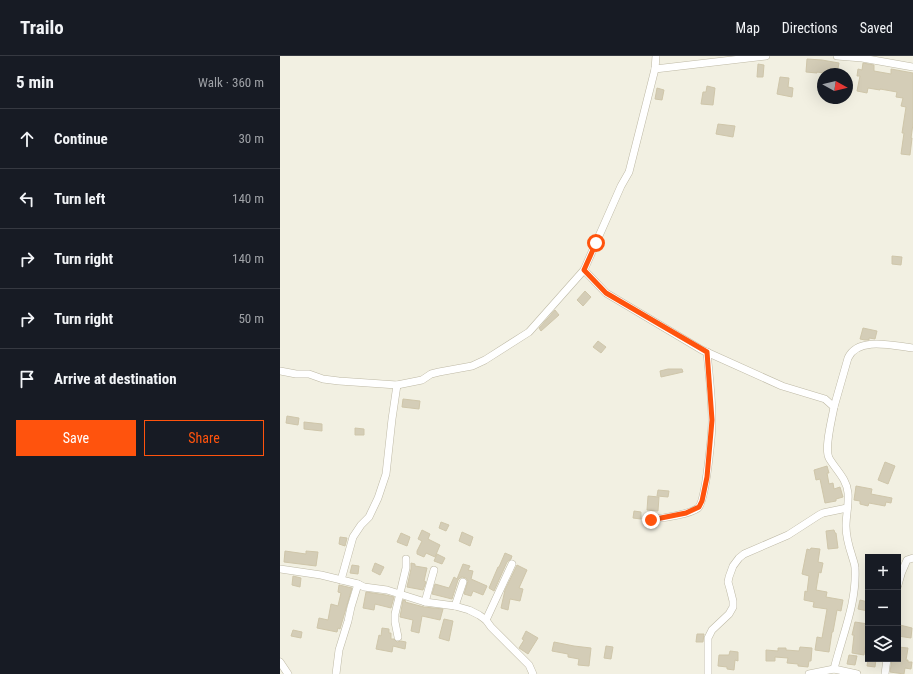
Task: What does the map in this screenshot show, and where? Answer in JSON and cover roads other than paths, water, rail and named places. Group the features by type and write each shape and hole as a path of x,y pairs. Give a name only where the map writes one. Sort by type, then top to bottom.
{"street":[{"path":"280,371 296,374 309,374 323,379 339,381 397,385 422,380 439,372 472,366 485,360 529,332 584,270 621,186 629,172 655,69 656,56"},
{"path":"655,69 766,56"},
{"path":"837,56 862,58 913,67"},
{"path":"584,270 606,293 707,352 782,386 825,399 834,408"},
{"path":"834,669 846,626 854,589 855,566 847,539 846,527 848,493 841,475 827,453 834,408 850,352 855,348 876,344 913,348"},
{"path":"649,524 651,520 654,519 686,513 699,507 702,501 707,477 712,420 707,352"},
{"path":"341,580 353,537 361,525 369,517 379,495 386,474 397,385"},
{"path":"708,674 708,638 712,630 729,614 733,607 728,582 735,562 744,554 788,535 823,513 847,508"},
{"path":"901,573 907,560 913,558"},
{"path":"398,637 395,614 406,568 406,559"},
{"path":"486,620 512,564"},
{"path":"280,569 321,575 358,584 364,587 387,590 425,602 455,606 469,610 486,620 491,627 529,665 533,674"},
{"path":"425,602 434,570"},
{"path":"455,606 463,582"},
{"path":"336,674 339,650 358,584"},
{"path":"280,662 288,674"},
{"path":"885,674 887,662"},
{"path":"809,674 834,669 857,674"}]}
